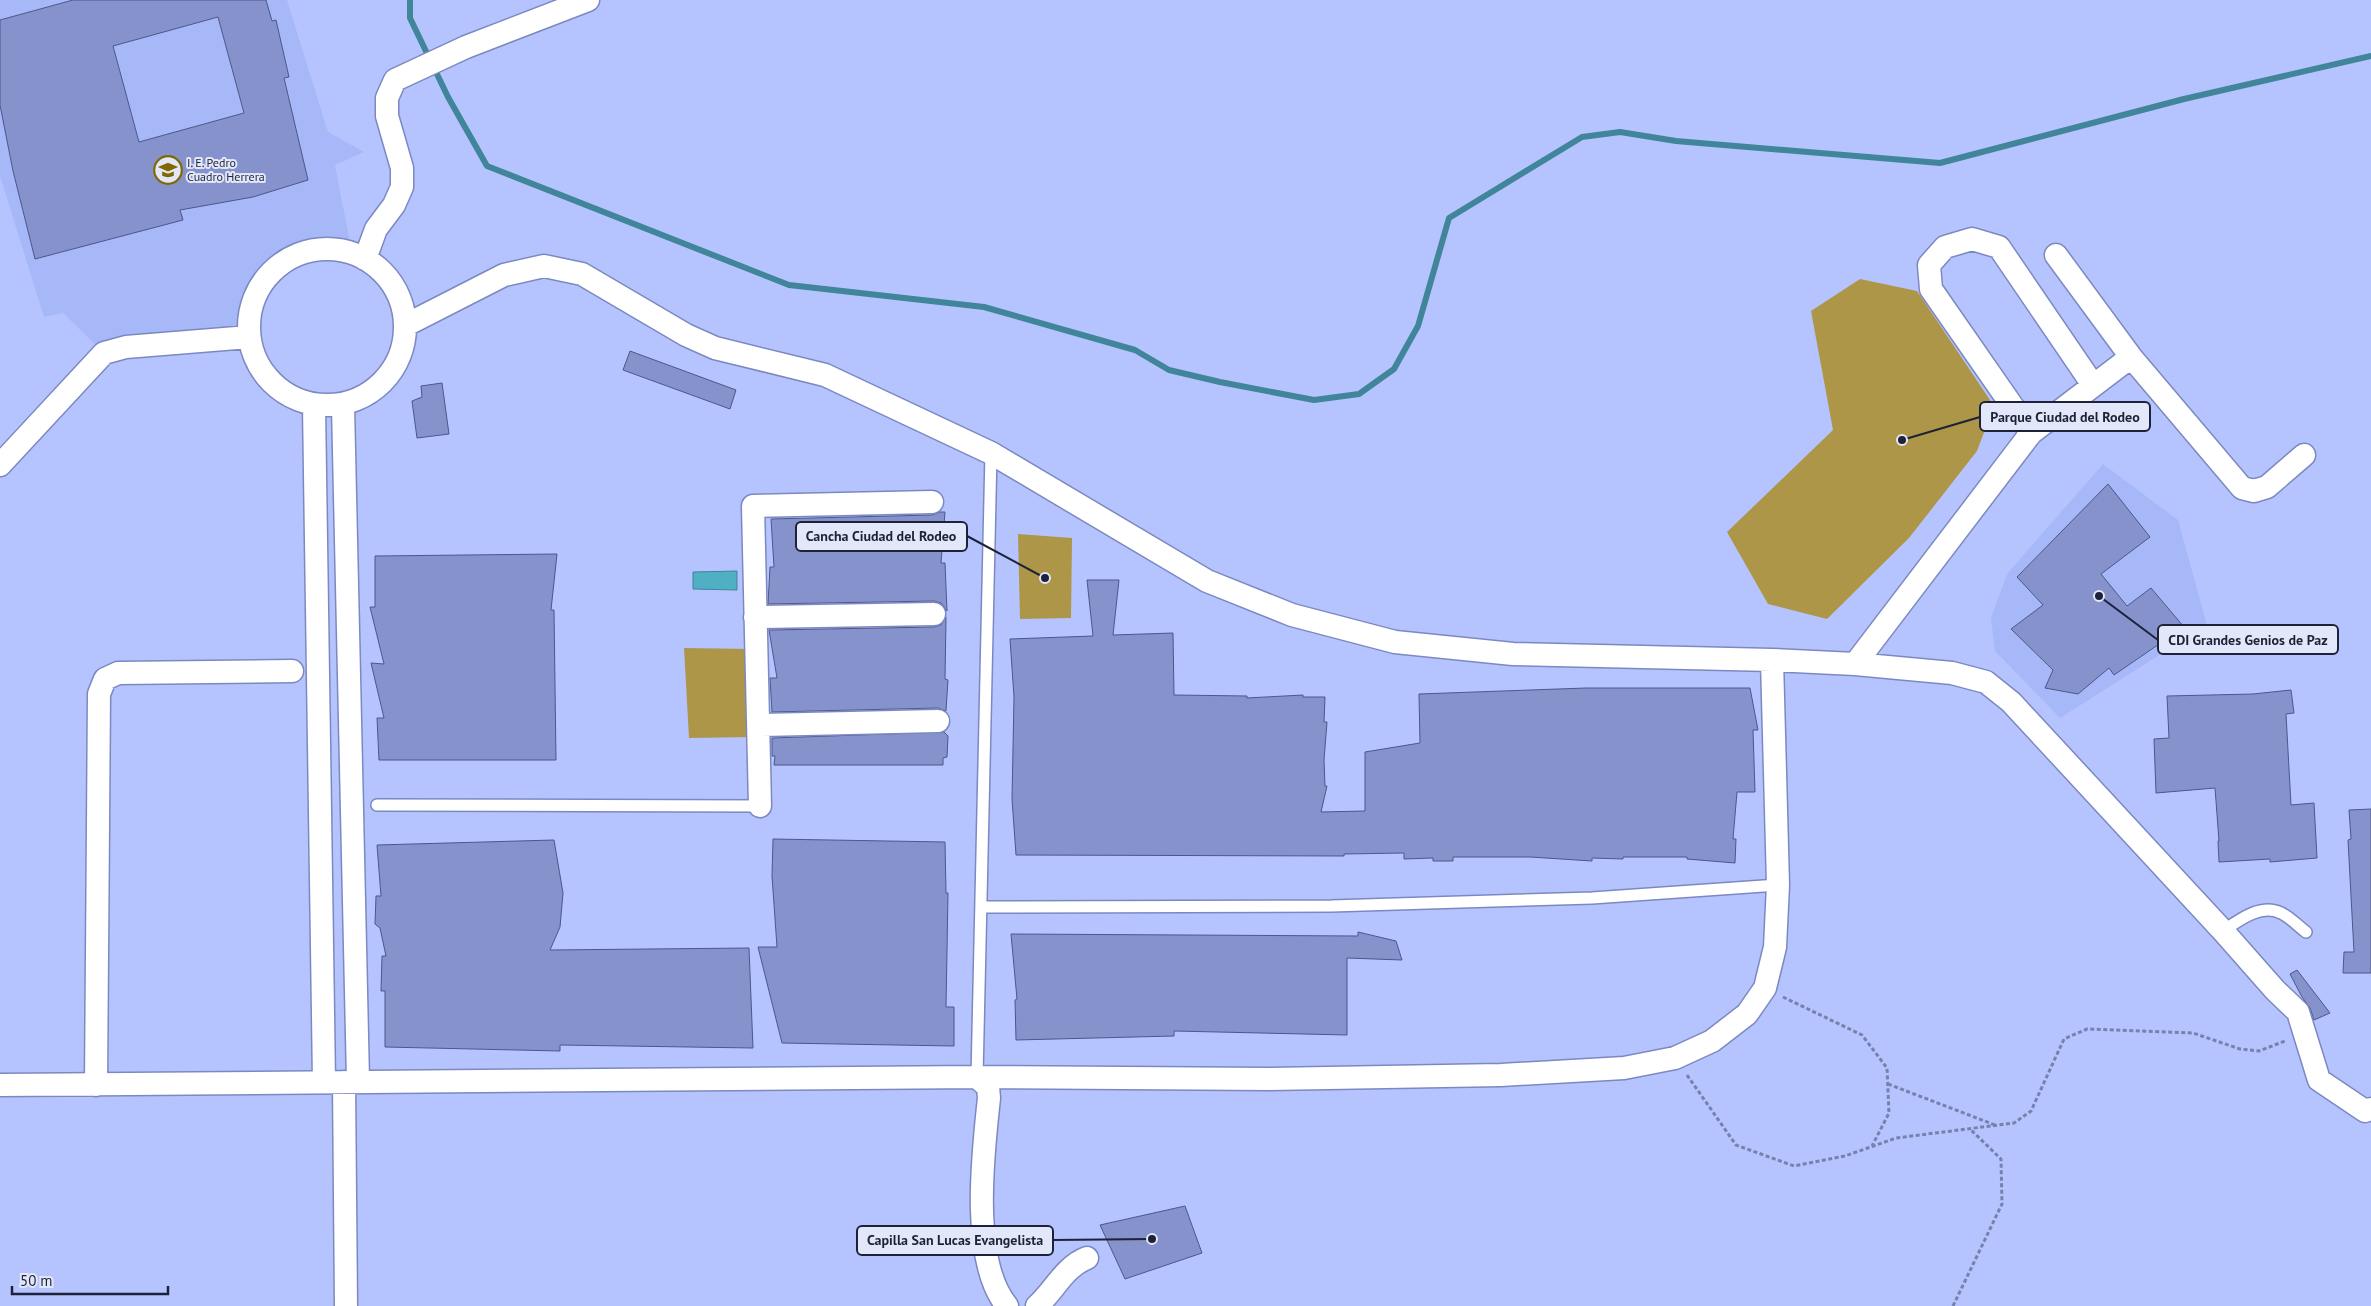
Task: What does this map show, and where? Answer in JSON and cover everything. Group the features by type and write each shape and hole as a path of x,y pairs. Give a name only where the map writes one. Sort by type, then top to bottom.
{"street":[{"path":"365,259 376,229 394,205 402,186 402,168 387,116 386,98 394,80 466,47 588,0"},
{"path":"2031,433 1931,289 1929,265 1945,247 1972,239 1999,248 2093,385"},
{"path":"338,250 365,259 386,276 396,291 400,299 406,325 401,352 387,377 366,395 343,405 314,405 290,397 270,382 256,361 249,337 250,309 262,282 283,262 310,251 338,250"},
{"path":"2056,255 2131,357 2242,488 2254,491 2267,487 2304,455"},
{"path":"406,325 504,275 544,266 582,274 686,336 715,348 825,375 991,453 1207,581 1301,618 1395,642 1513,654 1772,660 1855,664 1952,672 1986,682 2012,702 2275,990 2298,1012 2319,1080 2365,1111 2371,1109"},
{"path":"0,465 104,352 126,347 249,337"},
{"path":"1855,664 2031,433 2131,357"},
{"path":"314,405 342,1082"},
{"path":"343,405 342,1082 346,1306"},
{"path":"760,806 753,506 932,502"},
{"path":"755,617 934,614"},
{"path":"0,1085 977,1077 1269,1079 1501,1075 1624,1068 1675,1058 1712,1040 1747,1014 1765,988 1775,948 1778,885 1772,660"},
{"path":"96,1085 99,694 105,679 118,673 292,671"},
{"path":"758,725 938,721"},
{"path":"977,1077 988,1087 990,1098 981,1186 987,1254 992,1282 1007,1306"},
{"path":"1037,1306 1075,1263 1087,1258"}],"lane":[{"path":"977,1077 991,453"},
{"path":"377,805 760,806"},
{"path":"981,907 1331,906 1592,898 1778,885"},
{"path":"2223,931 2255,912 2268,910 2281,913 2306,932"}],"path":[{"path":"1765,988 1862,1035 1887,1068 1889,1113 1872,1147"},
{"path":"1675,1058 1736,1145 1794,1166 1845,1156 1896,1138 2014,1123 2031,1111 2064,1039 2086,1029 2193,1033 2240,1049 2259,1051 2304,1033"},
{"path":"1888,1084 1996,1125"},
{"path":"1953,1306 2002,1204 2001,1159 1969,1128"}],"shaded area":[{"name":"I. E. Pedro Cuadro Herrera","path":"0,0 287,0 328,132 364,152 335,165 352,253 310,251 283,262 262,283 250,309 249,337 104,353 63,313 44,317 0,176"},
{"path":"1860,279 1917,291 1994,406 1977,451 1909,538 1827,619 1768,604 1727,532 1833,430 1811,311"},
{"path":"2103,464 2178,520 2207,625 2060,718 1995,651 1991,618 2007,574"},
{"path":"1018,534 1072,538 1071,618 1020,619"},
{"path":"737,571 737,590 693,589 693,572"},
{"path":"684,648 752,649 753,737 689,738"}],"building":[{"path":"73,0 266,0 272,21 276,20 289,77 284,78 308,180 253,197 180,210 183,220 35,259 13,171 0,105 0,20","holes":["218,17 244,113 139,142 113,46"]},
{"path":"630,351 736,390 730,409 623,370"},
{"path":"442,383 449,434 417,438 412,401 422,397 421,386"},
{"path":"2108,484 2150,537 2101,574 2127,606 2151,588 2184,627 2114,675 2109,668 2078,694 2045,688 2053,670 2011,629 2043,605 2017,577"},
{"path":"945,512 941,563 945,563 947,611 941,603 934,601 768,604 770,567 774,567 771,519 932,515"},
{"path":"557,554 551,610 554,610 556,760 379,760 377,718 384,718 371,663 384,664 370,607 375,607 375,556"},
{"path":"1087,580 1119,580 1113,635 1173,633 1174,695 1247,696 1247,698 1303,695 1303,697 1325,697 1324,722 1327,722 1324,760 1325,786 1327,786 1321,812 1365,811 1365,752 1420,743 1419,694 1586,688 1750,688 1758,730 1753,730 1755,792 1737,792 1733,839 1736,839 1735,863 1687,859 1687,857 1592,858 1592,861 1530,857 1453,857 1453,861 1433,861 1433,858 1404,859 1404,853 1344,854 1344,856 1016,855 1012,799 1014,697 1010,639 1093,636"},
{"path":"946,617 945,679 948,680 946,711 938,708 772,712 770,678 777,678 769,630 934,627 941,625"},
{"path":"2291,690 2294,713 2286,714 2291,805 2314,803 2317,858 2270,862 2270,859 2219,862 2215,788 2156,793 2154,739 2169,738 2167,696 2253,694"},
{"path":"944,732 948,736 947,757 943,758 943,765 774,765 775,756 772,756 772,738"},
{"path":"2371,809 2371,973 2343,973 2344,952 2354,952 2348,840 2351,839 2349,810"},
{"path":"773,839 945,842 946,893 948,893 946,1007 954,1007 954,1046 782,1043 758,947 777,947 772,876"},
{"path":"554,840 563,893 560,927 550,950 749,948 753,1048 560,1045 560,1051 385,1047 385,991 381,991 382,956 386,956 380,928 375,924 376,896 381,896 377,845"},
{"path":"1358,932 1396,941 1402,960 1347,958 1347,1035 1174,1031 1174,1036 1016,1040 1015,1000 1017,999 1011,934 1358,936"},
{"path":"2297,970 2330,1013 2314,1020 2310,1008 2290,974"},
{"path":"1185,1206 1202,1253 1125,1279 1100,1225"}],"waterway":[{"path":"410,0 410,18 448,97 487,166 789,285 984,307 1135,350 1169,370 1314,400 1359,394 1394,369 1418,326 1449,218 1582,137 1620,132 1676,141 1940,163 2184,99 2371,56"}],"place":[{"name":"I. E. Pedro Cuadro Herrera","path":"168,170"},
{"name":"Parque Ciudad del Rodeo","path":"1902,440"},
{"name":"Cancha Ciudad del Rodeo","path":"1045,578"},
{"name":"CDI Grandes Genios de Paz","path":"2099,596"},
{"name":"Capilla San Lucas Evangelista","path":"1152,1239"}]}
